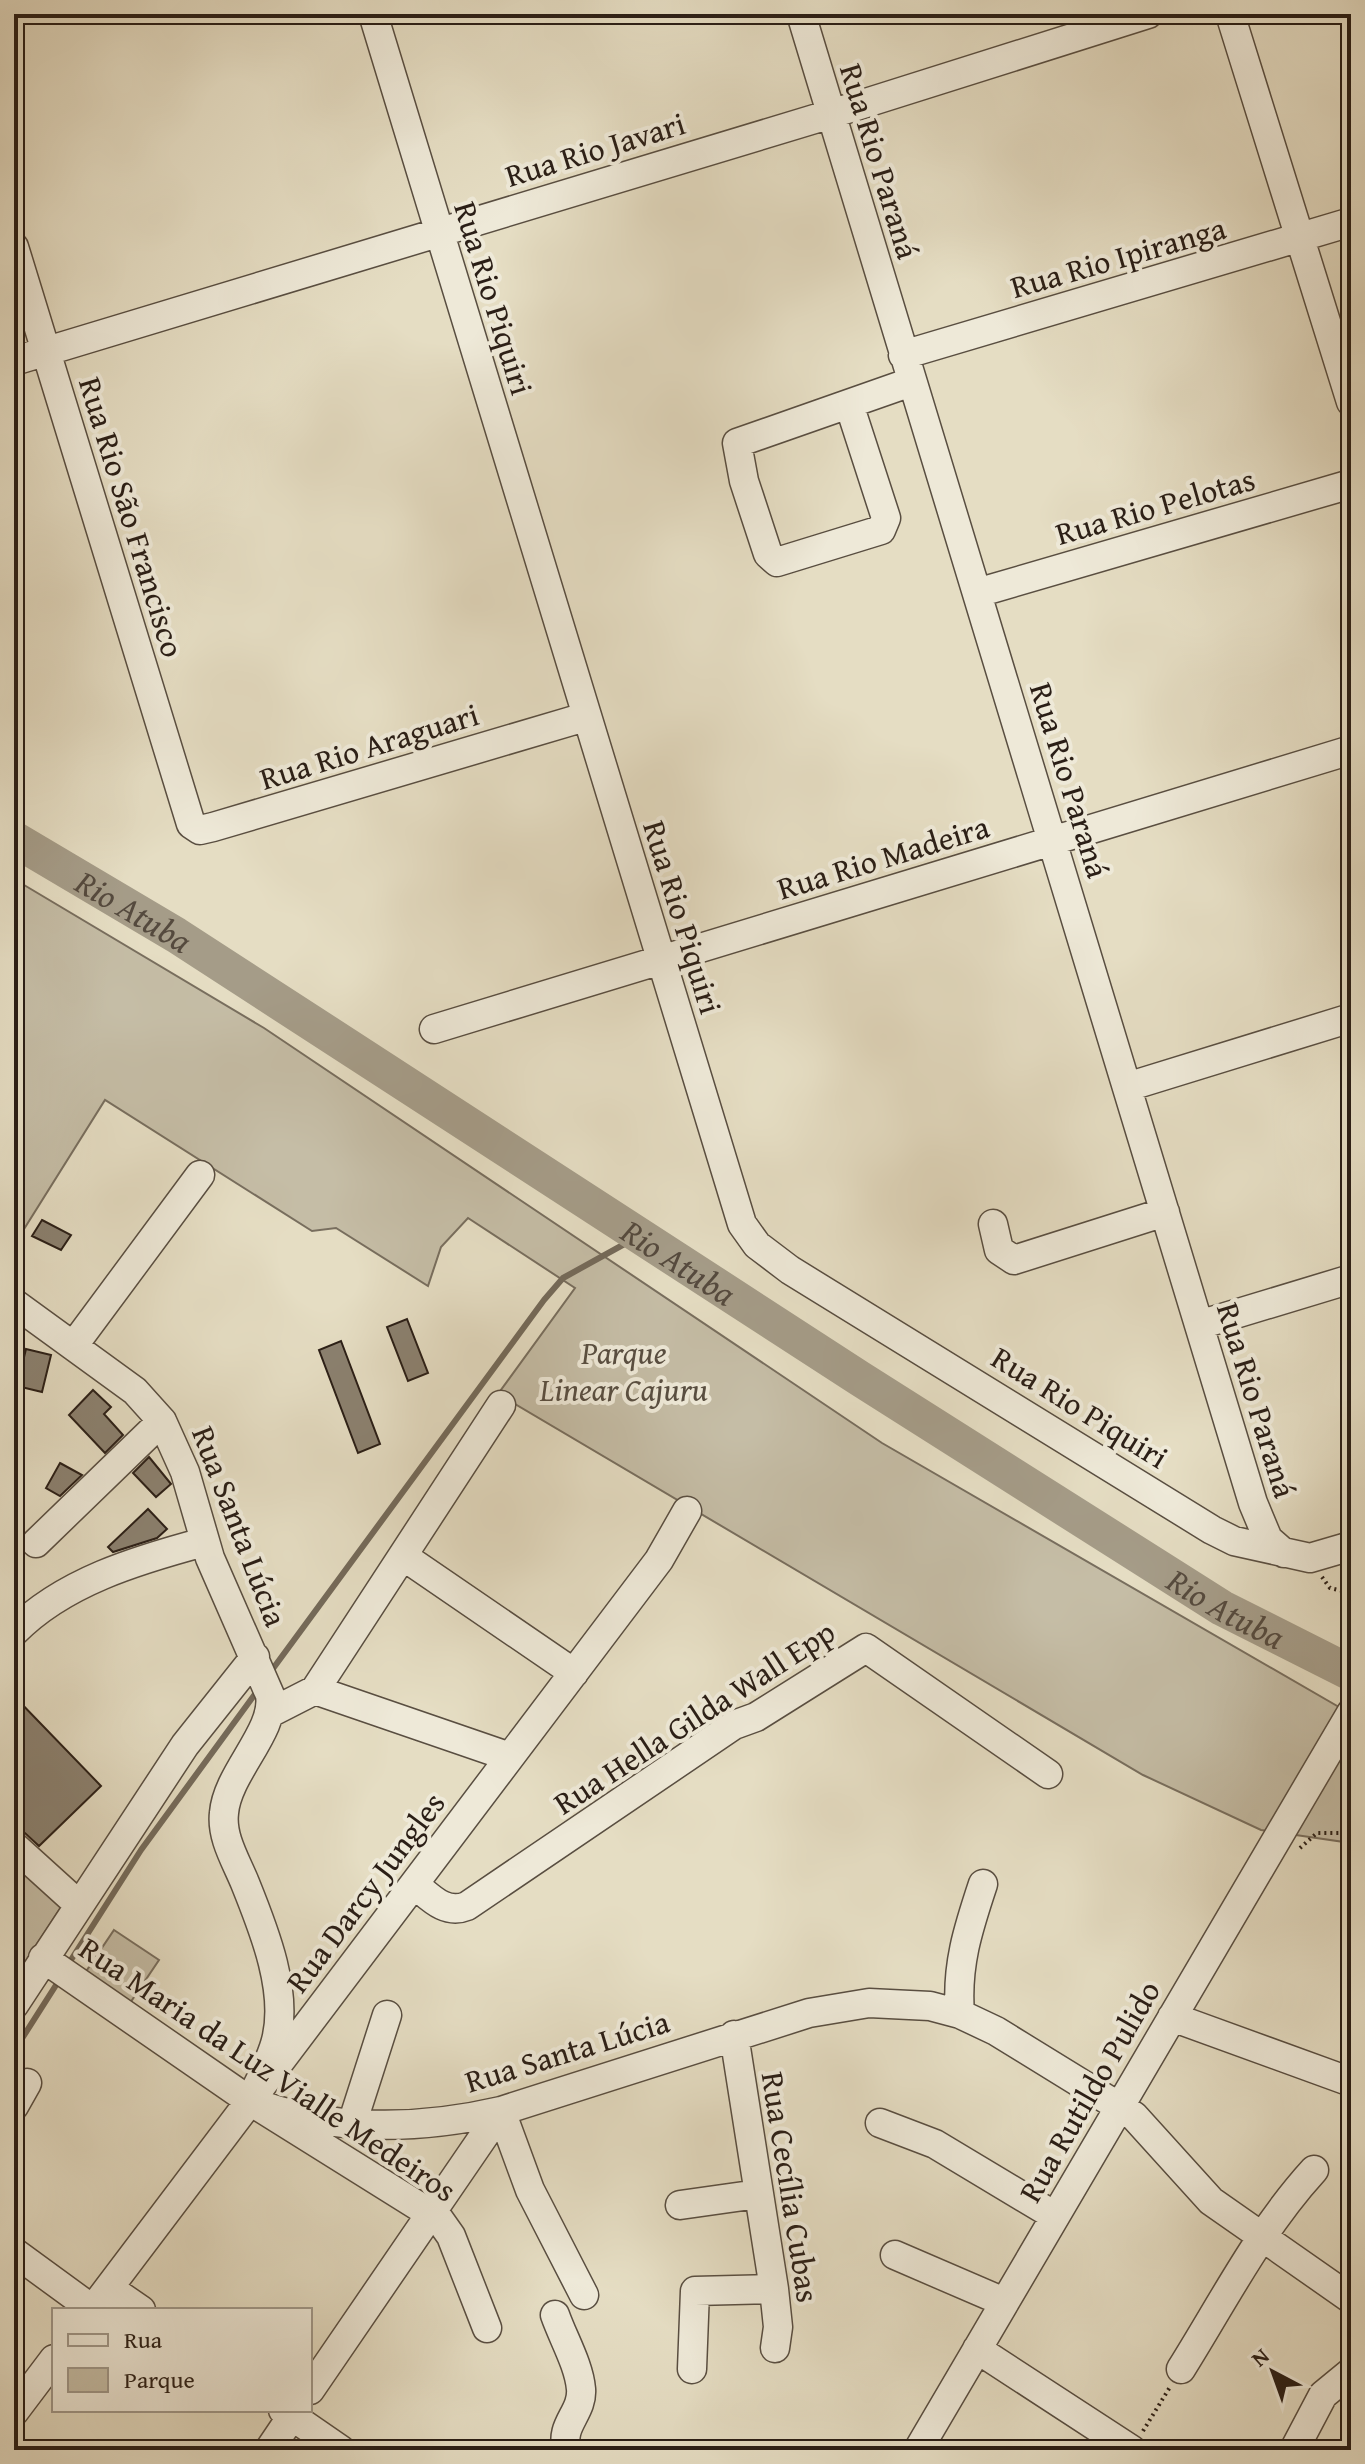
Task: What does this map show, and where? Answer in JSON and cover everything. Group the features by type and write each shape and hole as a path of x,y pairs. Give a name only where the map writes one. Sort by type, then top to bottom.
{"street":[{"name":"Rua Rio Piquiri","path":"373,14 742,1224 757,1245 790,1270 1212,1530 1234,1541 1300,1556"},
{"name":"Rua Rio Paraná","path":"801,14 1261,1528 1272,1544 1300,1556"},
{"name":"Rua Rio Javari","path":"14,361 831,114 1148,14"},
{"path":"1230,14 1351,402"},
{"name":"Rua Rio Ipiranga","path":"849,404 886,518 885,525 881,530 777,562 768,554 735,446 741,439 849,404 907,368 1351,222"},
{"name":"Rua Rio São Francisco","path":"14,247 185,806"},
{"name":"Rua Rio Pelotas","path":"977,593 1351,484"},
{"name":"Rua Rio Araguari","path":"185,806 191,824 200,830 585,717"},
{"name":"Rua Rio Madeira","path":"434,1029 1351,750"},
{"path":"1127,1087 1351,1018"},
{"path":"74,1345 200,1175"},
{"path":"993,1224 999,1250 1014,1260 1165,1212"},
{"path":"1199,1325 1351,1279"},
{"name":"Rua Santa Lúcia","path":"14,1303 143,1398 162,1421 185,1472 204,1542 255,1657 270,1704"},
{"path":"315,1690 501,1405"},
{"path":"36,1543 162,1421"},
{"name":"Rua Darcy Jungles","path":"98,2302 659,1560 687,1511"},
{"path":"14,1632 49,1600 71,1588 204,1542"},
{"path":"1300,1556 1351,1546"},
{"path":"403,1556 574,1673"},
{"name":"Rua Hella Gilda Wall Epp","path":"414,1884 443,1907 467,1906 734,1725 756,1717 866,1648 1048,1774"},
{"path":"25,1979 185,1745 255,1657"},
{"path":"250,2101 276,2042 277,1995 261,1929 227,1839 224,1813 231,1786 270,1704 315,1690 510,1757"},
{"name":"Rua Rutildo Pulido","path":"918,2450 1351,1713"},
{"path":"14,1846 78,1904"},
{"path":"960,2014 958,1977 961,1953 983,1884"},
{"name":"Rua Maria da Luz Vialle Medeiros","path":"25,1979 250,2101 431,2214 451,2236 487,2328"},
{"name":"Rua Santa Lúcia","path":"250,2101 296,2118 352,2124 446,2120 501,2111 809,2013 869,2003 930,2006 960,2014 1033,2052 1119,2106 1143,2123 1211,2201 1351,2299"},
{"path":"352,2124 387,2015"},
{"path":"1172,2017 1351,2082"},
{"name":"Rua Cecília Cubas","path":"734,2035 774,2289 778,2327 775,2348"},
{"path":"312,2387 501,2111"},
{"path":"501,2111 530,2190 584,2295"},
{"path":"880,2123 935,2144 1055,2216"},
{"path":"1181,2369 1262,2238 1291,2196 1314,2170"},
{"path":"680,2205 758,2194"},
{"path":"14,2252 98,2302 130,2308"},
{"path":"895,2255 1004,2302"},
{"path":"692,2369 695,2291 774,2289"},
{"path":"555,2315 581,2389 577,2407 565,2430 567,2450"},
{"path":"977,2349 1132,2450"},
{"path":"14,2412 52,2362"},
{"path":"1294,2450 1323,2395 1351,2372"},
{"path":"269,2450 291,2412 341,2450"}],"path":[{"path":"1300,1556 1330,1588 1351,1593"},
{"path":"1294,1854 1317,1833 1351,1833"},
{"path":"1132,2450 1181,2369"}],"green space":[{"name":"Parque Linear Cajuru","path":"14,879 264,1028 882,1443 1351,1714 1351,1843 1261,1830 1143,1775 498,1394 575,1288 468,1218 441,1247 428,1286 336,1228 312,1231 105,1100 14,1245"},
{"path":"19,1868 61,1907 25,1962 14,1955 14,1875"},
{"path":"114,1930 159,1960 130,2003 85,1973"}],"building":[{"path":"42,1220 71,1235 61,1250 32,1236"},
{"path":"407,1319 428,1373 408,1381 387,1327"},
{"path":"341,1341 380,1444 358,1453 319,1350"},
{"path":"26,1349 51,1355 42,1392 17,1386"},
{"path":"93,1390 111,1407 104,1414 123,1435 105,1453 69,1415"},
{"path":"149,1457 171,1484 156,1497 133,1473"},
{"path":"60,1463 82,1475 60,1496 46,1488"},
{"path":"148,1509 167,1529 157,1538 113,1552 108,1547"},
{"path":"14,1696 101,1786 39,1846 25,1833 14,1829"}],"waterway":[{"name":"Rio Atuba","path":"14,839 176,935 859,1378 1222,1608 1351,1673"},
{"path":"269,1674 544,1300 563,1278 639,1236"},
{"path":"69,1963 141,1850 258,1690"},
{"path":"14,2051 58,1982"}]}
